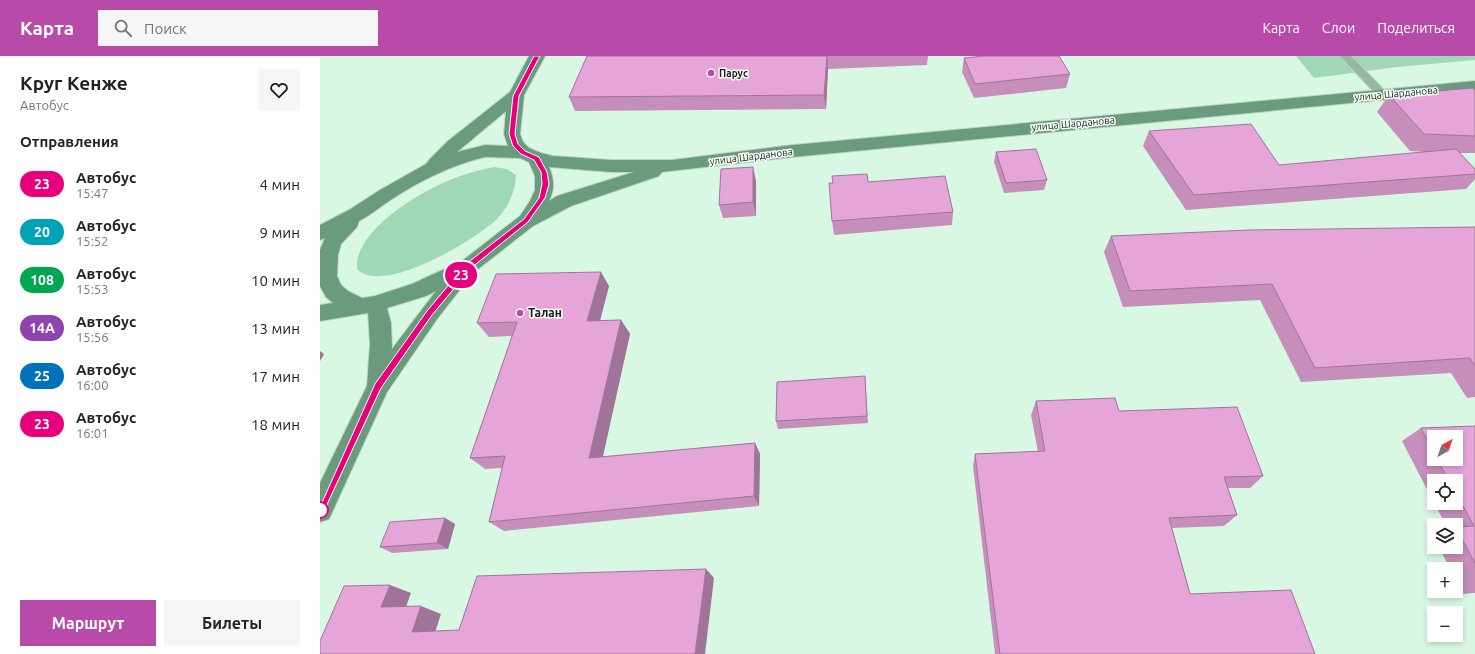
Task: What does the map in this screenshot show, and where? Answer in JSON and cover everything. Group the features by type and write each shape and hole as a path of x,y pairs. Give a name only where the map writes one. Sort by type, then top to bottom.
{"main road":[{"path":"526,221 542,198 545,184 544,172 530,155 515,144 512,134 516,96 537,56"},
{"name":"улица Шарданова","path":"672,166 793,151 1475,86"},
{"path":"429,170 454,145 516,96"},
{"path":"320,233 356,215 386,194 429,170 462,157 485,151 530,155 553,162 611,166 672,166"},
{"path":"320,510 378,386 430,313 469,266 526,221 564,201 672,166"},
{"path":"356,215 332,243 321,263 321,278 327,289 336,296 348,302 369,305 379,312 381,344 378,386"},
{"path":"320,312 369,305 419,290 469,266"}],"lane":[{"path":"1345,56 1382,94"}],"green space":[{"path":"1296,56 1475,56 1475,60 1397,67 1314,78"},
{"path":"494,167 507,169 516,175 513,193 505,209 497,219 486,228 450,251 407,271 387,276 370,275 357,269 358,258 364,244 372,232 396,211 410,201 450,180 472,172"}],"building":[{"path":"587,56 827,56 824,95 569,97"},
{"path":"984,56 1059,56 1070,74 975,84 964,58"},
{"path":"1473,88 1475,90 1475,136 1424,134 1389,95"},
{"path":"1251,124 1279,165 1456,149 1475,169 1475,174 1194,195 1149,131"},
{"path":"1036,149 1047,180 1006,183 996,152"},
{"path":"753,167 753,202 719,205 721,169"},
{"path":"867,174 868,182 945,176 953,212 832,221 829,183 833,183 832,176"},
{"path":"1475,227 1475,366 1470,358 1315,368 1272,284 1130,291 1111,236 1249,230"},
{"path":"601,272 587,321 621,320 589,458 755,443 754,496 489,522 505,456 470,458 517,322 477,323 496,274"},
{"path":"865,376 867,416 776,421 777,382"},
{"path":"1115,398 1119,411 1237,407 1263,476 1224,477 1237,515 1169,518 1190,594 1291,590 1315,654 1000,654 975,454 1045,451 1036,401"},
{"path":"1475,426 1475,563 1463,541 1463,527 1474,526 1463,506 1463,474 1445,474 1441,466 1463,466 1463,430 1427,430 1427,440 1421,428"},
{"path":"445,518 437,543 380,547 390,522"},
{"path":"706,569 695,654 320,654 320,641 344,586 390,585 381,607 421,606 412,632 459,630 477,576"}],"bus line":[{"name":"23","path":"320,510 378,386 430,313 469,266 526,221 542,198 545,184 544,172 536,158 523,152 515,144 512,134 516,96 537,56"}],"place":[{"name":"Парус","path":"711,73"},
{"name":"Талан","path":"520,313"}]}
